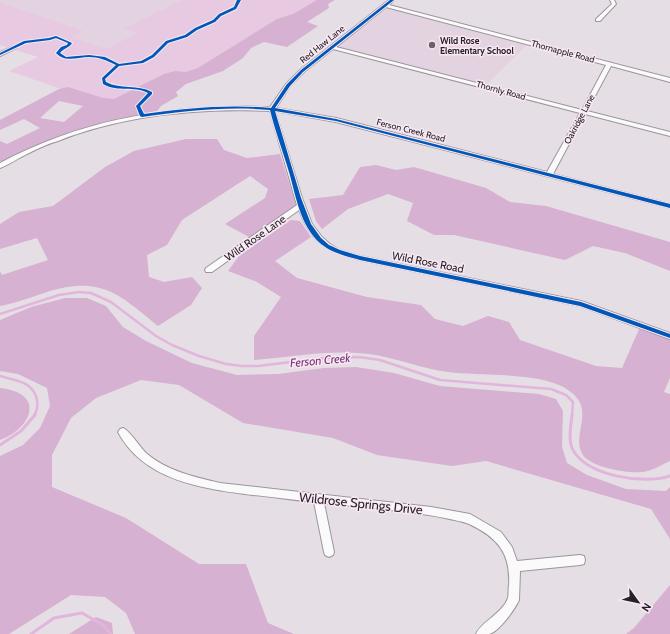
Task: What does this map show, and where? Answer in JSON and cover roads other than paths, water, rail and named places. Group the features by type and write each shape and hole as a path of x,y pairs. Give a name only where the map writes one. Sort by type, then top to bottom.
{"street":[{"name":"Red Haw Lane","path":"272,109 288,85 332,47 392,0"},
{"path":"598,20 613,8 614,4 612,0"},
{"name":"Thornapple Road","path":"386,5 670,80"},
{"name":"Thornly Road","path":"332,47 670,134"},
{"path":"0,54 14,48"},
{"name":"Oakridge Lane","path":"549,175 609,64"},
{"name":"Ferson Creek Road","path":"0,166 56,138 115,121 178,111 245,108 272,109 336,120 670,206"},
{"name":"Wild Rose Road","path":"272,109 311,229 319,240 329,248 343,254 581,304 670,336"},
{"name":"Wild Rose Lane","path":"209,270 302,205"},
{"name":"Wildrose Springs Drive","path":"123,432 132,447 148,460 174,476 190,481 220,487 431,511 470,519 497,535 508,550 514,566 515,575 513,600 499,620 482,634"},
{"path":"318,498 329,552"},
{"path":"514,566 580,560"}],"waterway":[{"name":"Ferson Creek","path":"0,314 59,295 79,292 91,293 111,302 156,336 172,345 199,356 226,364 258,366 324,358 359,357 380,360 440,380 551,389 566,395 573,402 572,416"},
{"name":"Ferson Creek","path":"0,376 28,385 32,389 37,400 37,408 34,416"},
{"name":"Ferson Creek","path":"0,445 21,431 35,415"},
{"name":"Ferson Creek","path":"572,415 570,436 572,448 579,458 589,465 602,472 616,476 646,479 659,479 670,476"},
{"name":"Ferson Creek","path":"31,634 54,618 82,613 103,625 111,634"}],"place":[{"name":"Wild Rose Elementary School","path":"432,45"}]}
